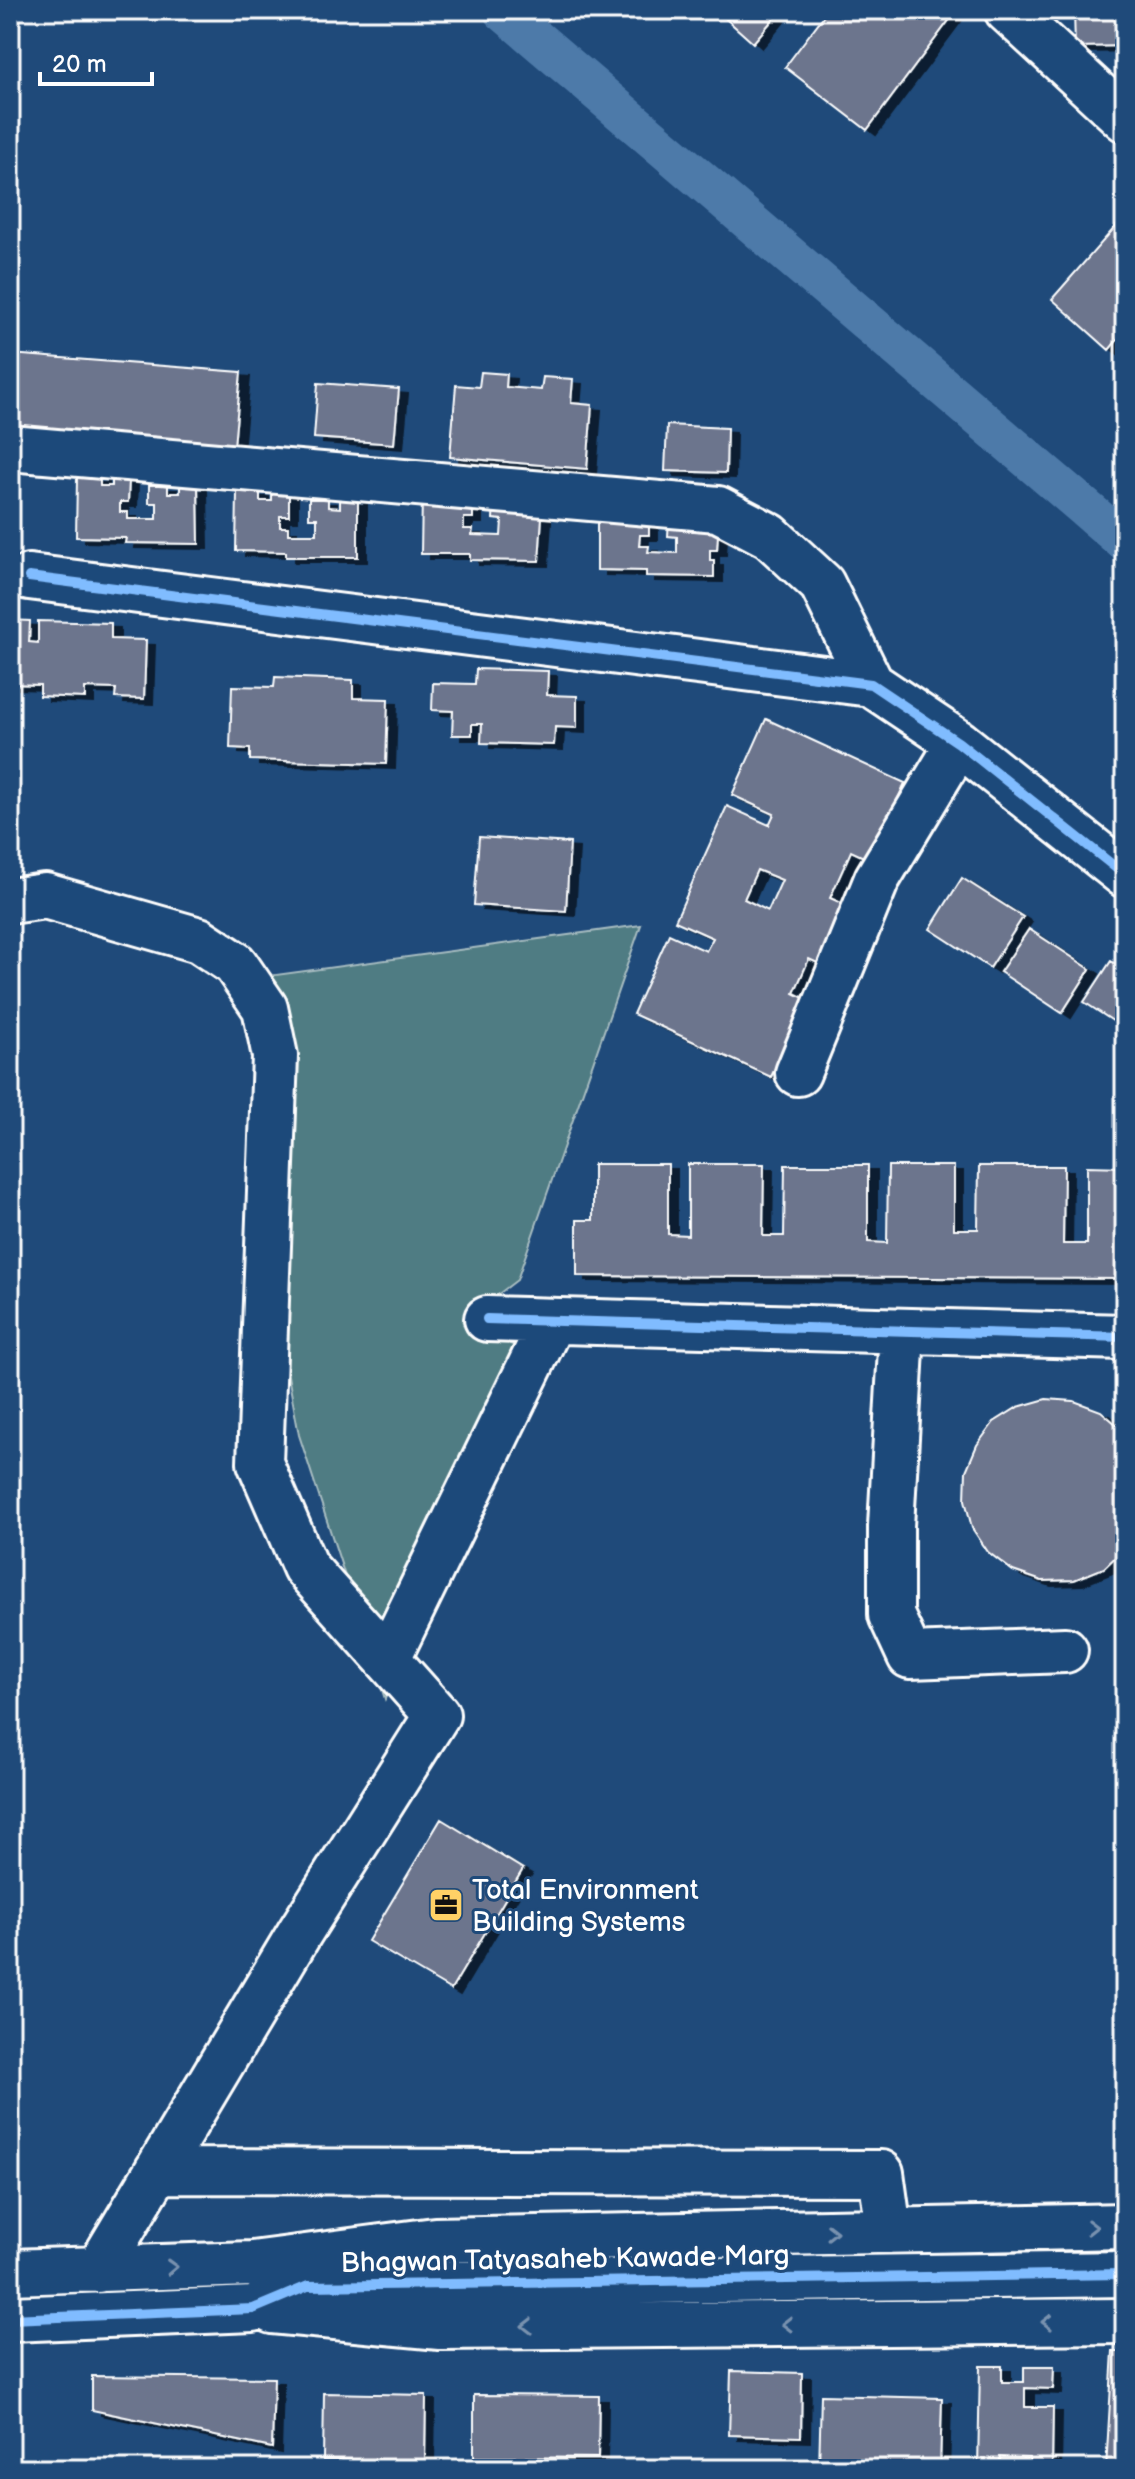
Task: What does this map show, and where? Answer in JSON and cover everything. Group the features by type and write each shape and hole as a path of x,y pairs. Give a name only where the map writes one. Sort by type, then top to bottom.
{"street":[{"path":"1007,10 1125,119"},
{"path":"10,448 718,509 770,536 822,584 871,684"},
{"path":"29,577 871,684 959,743 1125,875"},
{"path":"798,1073 877,879 959,743"},
{"path":"10,901 45,896 199,940 235,964 265,1008 275,1056 260,1463 305,1567 437,1715 300,1932 98,2270"},
{"path":"487,1319 1125,1337"},
{"path":"388,1658 552,1321"},
{"path":"902,1331 891,1526 891,1615 910,1656 1065,1650"},
{"path":"157,2171 881,2173 889,2231"},
{"path":"252,2264 435,2240 1125,2226"},
{"name":"Bhagwan Tatyasaheb Kawade Marg","path":"10,2272 252,2264 308,2286"},
{"name":"Bhagwan Tatyasaheb Kawade Marg","path":"10,2319 253,2309 308,2286 1125,2274"},
{"path":"253,2309 440,2327 1125,2321"}],"green space":[{"path":"641,925 517,1280 463,1321 525,1351 385,1699 299,1435 280,1332 261,977"}],"building":[{"path":"716,10 781,10 753,43"},
{"path":"828,10 956,11 867,130 785,67"},
{"path":"1074,10 1125,10 1125,46 1075,47"},
{"path":"1125,216 1125,331 1109,350 1052,299"},
{"path":"10,354 241,372 234,446 10,428"},
{"path":"481,372 507,374 506,387 541,390 543,377 573,379 571,403 592,405 587,469 450,457 456,385 479,387"},
{"path":"318,383 399,389 394,444 314,438"},
{"path":"667,425 727,428 726,473 665,471"},
{"path":"77,478 100,478 100,486 112,486 112,479 129,479 128,502 120,502 120,512 128,512 128,519 157,519 157,503 149,503 149,485 168,485 168,493 180,493 180,485 198,486 199,544 125,543 126,538 76,537"},
{"path":"237,492 260,492 260,501 272,501 272,493 289,493 289,516 280,516 280,527 288,527 288,534 317,534 317,518 309,518 309,499 328,499 328,507 340,508 340,499 358,500 358,557 286,557 286,552 236,551"},
{"path":"422,495 473,495 473,518 464,518 464,529 473,529 472,535 501,536 502,520 493,519 494,501 543,502 539,561 470,560 470,554 421,554"},
{"path":"597,511 649,512 649,535 640,535 639,546 649,546 648,552 677,553 677,537 668,536 669,518 719,519 717,550 710,550 710,560 714,560 714,577 646,576 646,571 597,570"},
{"path":"10,620 30,621 29,642 38,643 38,621 111,623 111,639 146,640 144,699 115,698 116,689 85,688 85,698 40,696 40,685 10,684"},
{"path":"476,669 548,671 547,695 577,696 577,728 555,727 554,745 481,743 482,724 472,724 472,735 452,735 453,711 432,710 433,683 475,684"},
{"path":"275,677 353,680 353,698 388,699 386,764 250,760 250,749 230,748 232,686 274,687"},
{"path":"766,719 905,783 870,860 851,851 830,898 848,906 822,965 809,959 794,993 806,999 771,1077 633,1014 669,934 706,951 713,938 675,921 727,806 769,825 774,814 732,795","holes":["757,870 782,880 768,911 744,899"]},
{"path":"479,837 570,843 566,911 474,905"},
{"path":"962,878 1023,917 990,968 930,929"},
{"path":"1029,929 1090,969 1062,1013 1000,972"},
{"path":"1111,961 1125,970 1125,1029 1084,1002"},
{"path":"593,1164 668,1164 668,1234 688,1235 688,1164 764,1164 763,1236 784,1236 785,1165 868,1165 868,1242 887,1243 888,1166 954,1166 954,1229 978,1229 979,1166 1064,1166 1063,1244 1087,1244 1087,1166 1125,1167 1125,1279 577,1276 577,1220 593,1220"},
{"path":"1046,1399 1074,1401 1101,1411 1125,1432 1125,1548 1104,1568 1074,1580 1042,1581 1013,1571 988,1552 972,1528 965,1500 966,1471 977,1445 994,1422 1018,1407"},
{"name":"Total Environment Building Systems","path":"441,1819 523,1869 451,1990 368,1941"},
{"path":"1113,2351 1125,2351 1125,2469 1106,2469"},
{"path":"980,2366 1002,2366 1002,2382 1024,2382 1024,2367 1054,2367 1053,2389 1025,2388 1025,2407 1053,2407 1052,2469 1029,2469 1029,2458 1000,2457 1000,2469 978,2469"},
{"path":"731,2371 802,2373 801,2437 729,2435"},
{"path":"92,2376 274,2378 272,2448 92,2410"},
{"path":"324,2393 426,2395 425,2461 323,2460"},
{"path":"474,2395 599,2396 598,2458 474,2457"},
{"path":"821,2395 942,2398 940,2469 819,2469"}],"waterway":[{"path":"502,10 1125,542"}],"cycle path":[{"path":"29,577 871,684 959,743 1125,875"},
{"path":"487,1319 1125,1337"},
{"path":"10,2319 253,2309 308,2286 1125,2274"}],"place":[{"name":"Total Environment Building Systems","path":"446,1905"}]}
